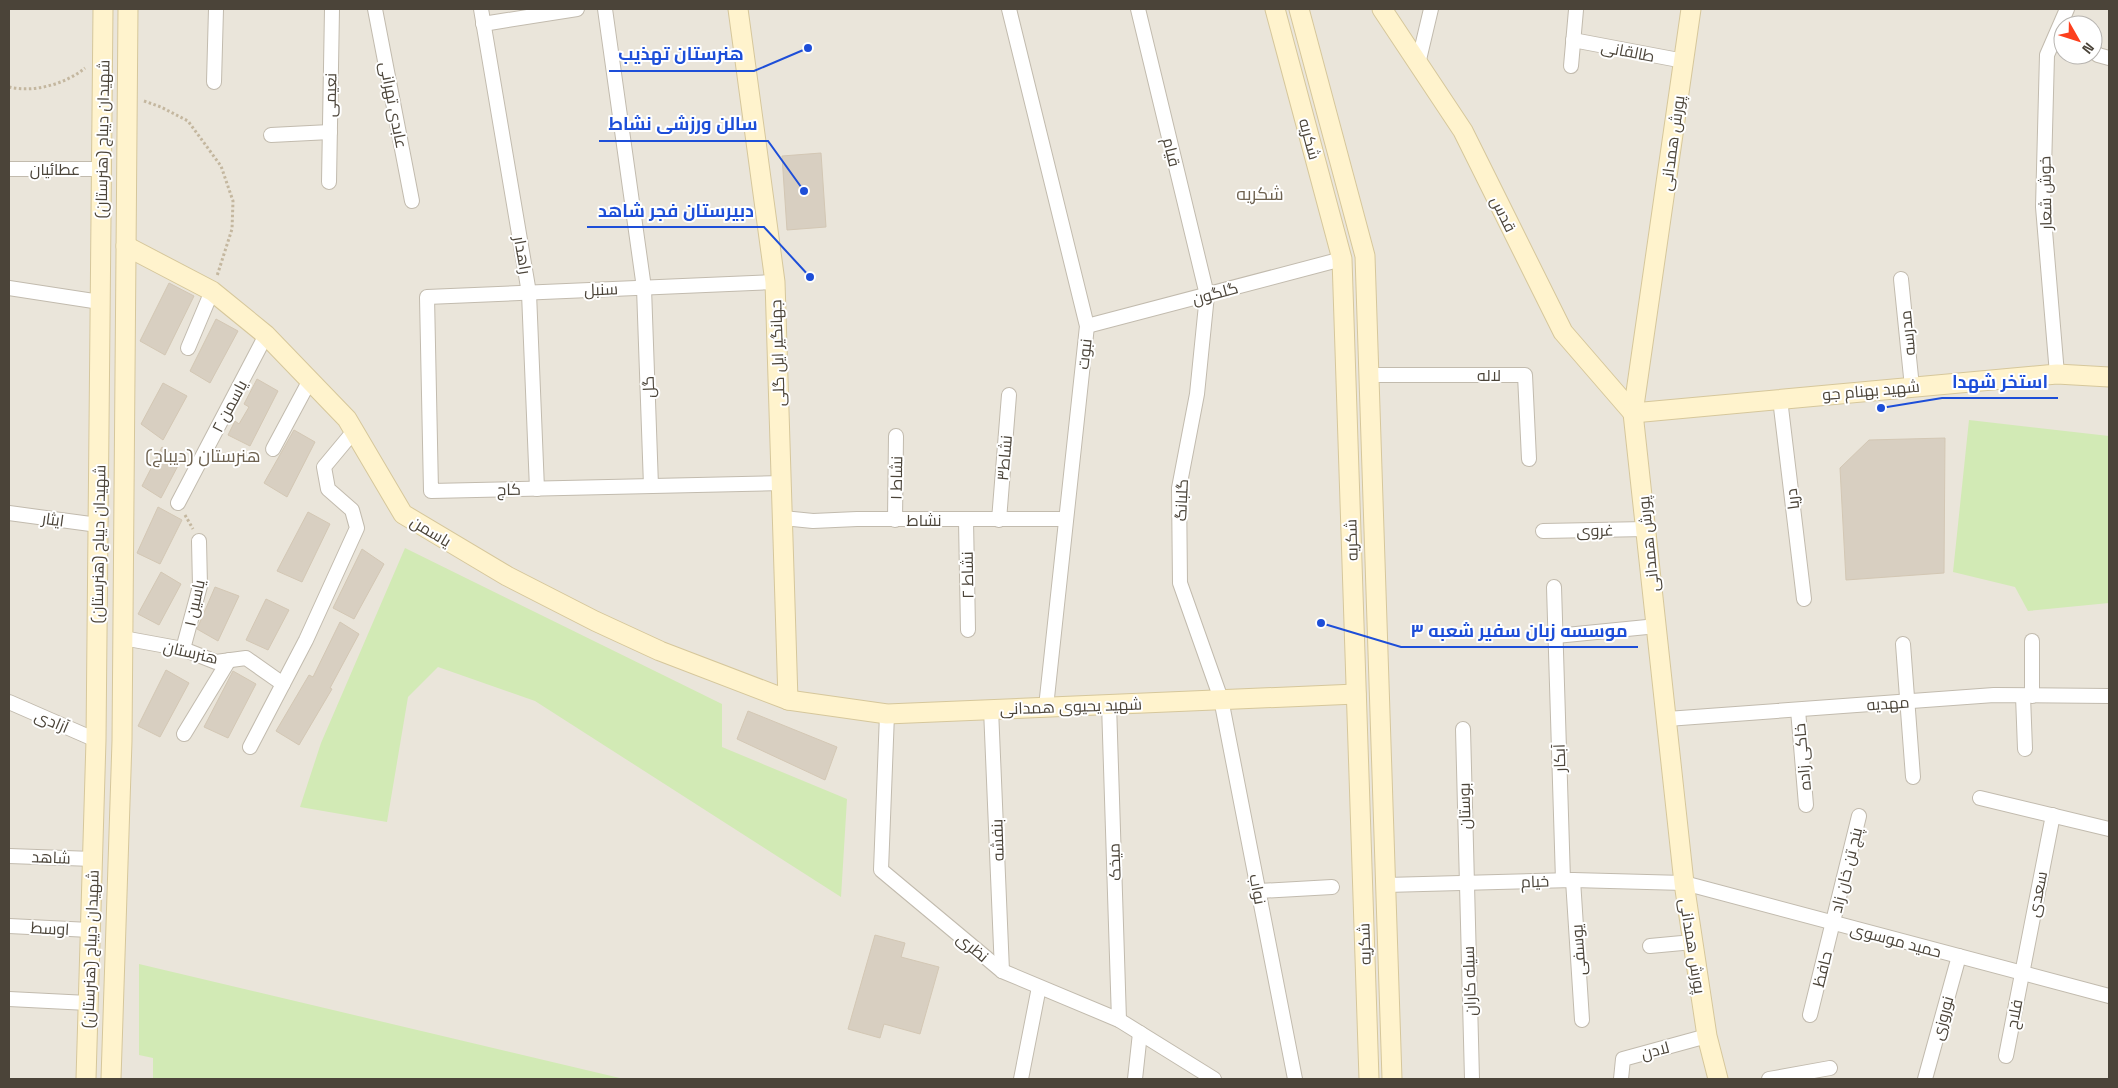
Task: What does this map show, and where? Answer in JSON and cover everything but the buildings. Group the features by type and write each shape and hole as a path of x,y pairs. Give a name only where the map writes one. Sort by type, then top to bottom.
{"main road":[{"name":"شهیدان دیباج (هنرستان)","path":"86,1079 96,740 103,9"},
{"name":"شهیدان دیباج (هنرستان)","path":"111,1079 122,741 128,9"},
{"name":"جهانگیر ایل گلی","path":"738,9 775,282 788,700"},
{"name":"شکریه","path":"1275,9 1342,259 1369,1079"},
{"name":"شکریه","path":"1299,9 1365,256 1392,1079"},
{"name":"قدس","path":"1382,9 1463,131 1563,332 1632,412"},
{"name":"پورش همدانی","path":"1692,9 1632,412 1684,883 1707,1036 1718,1079"},
{"name":"یاسمن","path":"126,246 212,291 266,335 347,420 403,514 506,576 595,621 660,652 788,700"},
{"name":"شهید بهنام جو","path":"1632,412 2057,374 2109,377"},
{"name":"شهید یحیوی همدانی","path":"788,700 887,714 1356,694"},
{"path":"96,740 122,741"}],"street":[{"path":"214,82 216,9"},
{"name":"نعیمی","path":"328,182 332,9"},
{"name":"عابدی تهرانی","path":"375,9 412,201"},
{"name":"راهدار","path":"481,9 529,292 537,488"},
{"path":"483,24 577,9"},
{"name":"گل","path":"605,9 644,288 651,486"},
{"name":"نبوت","path":"1009,9 1087,326 1046,707"},
{"name":"قیام","path":"1138,9 1207,295"},
{"path":"1418,64 1431,9"},
{"path":"1571,66 1576,10"},
{"name":"خوش شعار","path":"2057,374 2043,207 2047,55 2065,14"},
{"name":"طالقانی","path":"1573,40 1684,61"},
{"path":"271,135 330,132"},
{"name":"عطائیان","path":"9,168 101,169"},
{"name":"گلگون","path":"1087,326 1342,259"},
{"name":"مدرسه","path":"1901,279 1912,387"},
{"name":"سنبل","path":"427,297 775,282"},
{"path":"9,288 100,302"},
{"path":"188,348 212,291"},
{"name":"گلبانگ","path":"1207,295 1197,394 1179,488 1180,583 1222,699"},
{"name":"کاج","path":"427,297 431,491 782,483"},
{"name":"یاسمن ۲","path":"178,503 266,335"},
{"name":"لاله","path":"1369,375 1524,375 1529,459"},
{"path":"273,449 310,380"},
{"name":"نشاط۳","path":"999,520 1009,395"},
{"name":"دریا","path":"1780,399 1804,599"},
{"path":"250,747 340,569 357,528 352,510 328,489 324,467 354,431"},
{"name":"نشاط ۱","path":"895,520 896,436"},
{"name":"ایثار","path":"9,513 98,525"},
{"name":"نشاط","path":"783,518 814,521 1066,519"},
{"name":"نشاط ۲","path":"966,520 968,630"},
{"name":"غروی","path":"1543,531 1646,529"},
{"name":"یاسین ۱","path":"183,649 200,586 199,541"},
{"name":"آبکار","path":"1554,587 1568,880"},
{"path":"1556,636 1657,626"},
{"name":"هنرستان","path":"123,638 183,649 216,662 246,658 283,684"},
{"path":"2025,749 2032,641"},
{"path":"1903,644 1913,777"},
{"path":"184,734 229,660"},
{"name":"مهدیه","path":"1667,719 1994,695 2109,696"},
{"name":"نواب","path":"1222,699 1295,1079"},
{"name":"آزادی","path":"9,702 96,740"},
{"name":"میخک","path":"1109,704 1119,1020"},
{"name":"بنفشه","path":"991,709 1002,971"},
{"name":"خاکی زاده","path":"1798,710 1806,805"},
{"name":"نظری","path":"887,714 881,870 1002,971 1119,1020 1214,1079"},
{"name":"بوستان","path":"1463,729 1465,883"},
{"path":"1980,798 2109,829"},
{"name":"سعدی","path":"2022,973 2053,815"},
{"name":"پنج تن خان زاد","path":"1833,923 1859,816"},
{"name":"شاهد","path":"9,856 93,859"},
{"name":"خیام","path":"1386,885 1568,880 1684,883"},
{"name":"یوسفی","path":"1568,880 1582,1020"},
{"name":"سیله کاران","path":"1465,883 1472,1079"},
{"name":"حمید موسوی","path":"1684,883 2109,996"},
{"path":"1259,891 1332,888"},
{"name":"حافظ","path":"1810,1016 1833,923"},
{"name":"اوسط","path":"9,926 90,930"},
{"path":"1650,946 1693,942"},
{"name":"نوروزی","path":"1925,1079 1959,956"},
{"name":"فلاح","path":"2006,1056 2022,973"},
{"path":"1021,1079 1039,987"},
{"path":"9,999 88,1003"},
{"path":"1135,1079 1140,1033"},
{"name":"لادن","path":"1621,1079 1622,1059 1707,1036"},
{"path":"1769,1079 1830,1068"}],"path":[{"path":"9,87 16,89 50,86 81,72 102,53"},
{"path":"128,96 161,107 188,121 221,166 233,201 232,229 212,291"},
{"path":"178,503 199,541"}],"shaded area":[{"path":"9,9 2109,9 2109,1079 9,1079"}],"green space":[{"path":"1969,420 2109,436 2109,603 2028,611 2015,587 1953,572"},
{"path":"405,548 722,704 722,747 847,799 841,897 535,701 438,667 408,697 387,822 300,807 321,743"},
{"path":"139,964 624,1079 153,1079 153,1058 139,1055"}],"place":[{"name":"هنرستان تهذیب","path":"808,48"},
{"name":"سالن ورزشی نشاط","path":"804,191"},
{"name":"دبیرستان فجر شاهد","path":"810,277"},
{"name":"استخر شهدا","path":"1881,408"},
{"name":"موسسه زبان سفیر شعبه ۳","path":"1321,623"}],"district":[{"name":"شکریه","path":"1260,194"},
{"name":"(هنرستان (دیباج","path":"203,456"}]}
